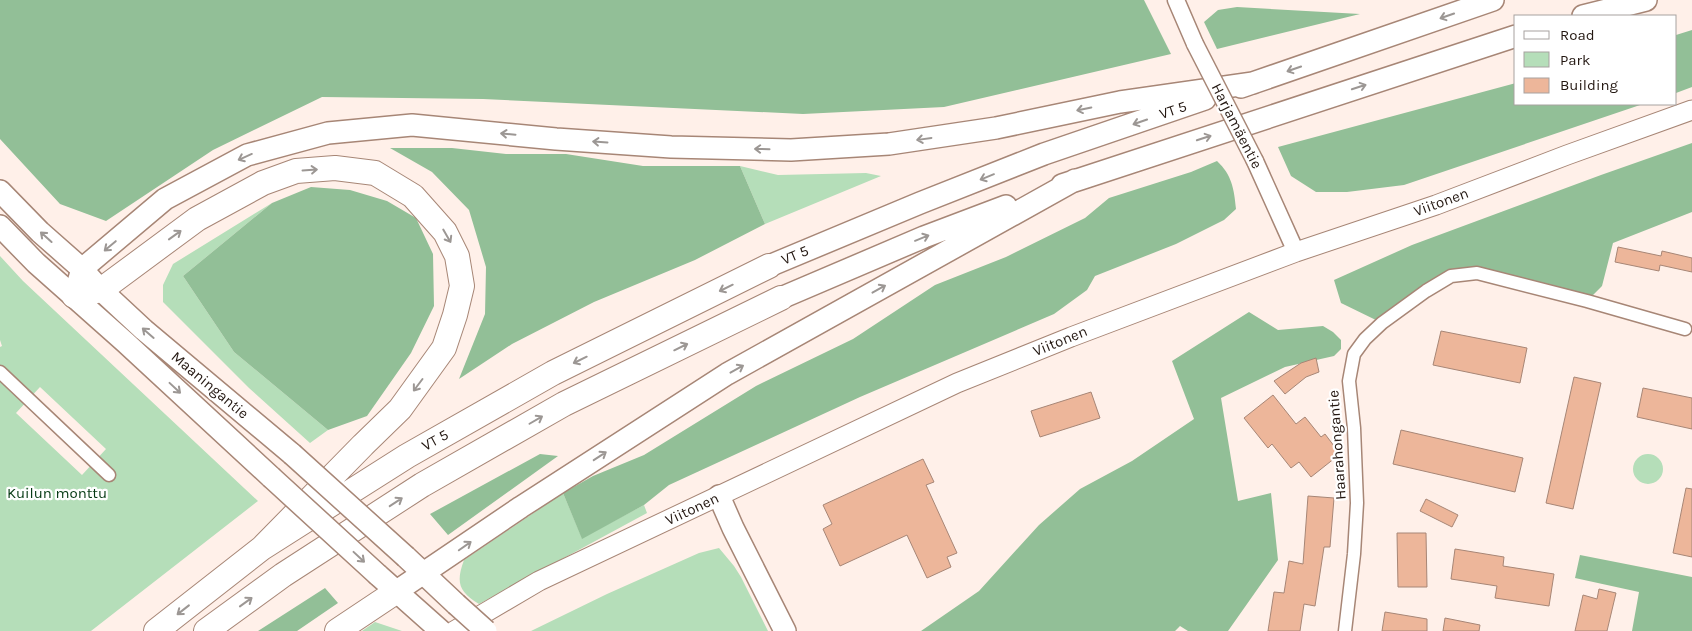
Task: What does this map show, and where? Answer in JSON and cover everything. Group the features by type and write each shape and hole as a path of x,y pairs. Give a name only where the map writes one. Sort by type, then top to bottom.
{"highway":[{"path":"74,296 101,290 197,219 264,183 296,171 335,168 375,173 413,196 445,232 457,256 462,286 444,348 400,409 262,548"},
{"name":"VT 5","path":"156,631 262,548 406,456 553,373 769,266"},
{"path":"206,631 283,575 422,485 564,404 781,298"},
{"path":"336,631 397,591"}],"main road":[{"name":"VT 5","path":"769,266 1044,154 1493,0"},
{"path":"1587,15 1646,0"},
{"path":"781,298 924,237 1074,180 1514,37"},
{"path":"74,296 82,269 165,199 247,155 328,133 412,125 556,139 671,147 791,150 889,144 996,128 1120,102 1253,83"},
{"name":"Viitonen","path":"454,631 539,581 958,383 1071,337 1296,252 1436,205 1692,110"},
{"path":"397,591 522,507 727,374 1074,180"},
{"name":"Maaningantie","path":"0,191 40,232 82,269 101,290 144,330 292,454 486,631"},
{"name":"Maaningantie","path":"0,226 36,263 434,625"},
{"path":"719,496 785,631"}],"street":[{"name":"Harjamäentie","path":"1176,0 1195,44 1256,161 1296,252"},
{"name":"Haarahongantie","path":"1345,631 1354,554 1357,503 1354,428 1349,381 1354,354 1365,339 1382,323 1426,291 1451,276 1477,273 1580,299 1685,329"},
{"path":"0,372 109,476"}],"green space":[{"path":"0,0 1144,0 1171,54 944,107 803,114 483,99 322,97 213,150 106,221 60,204 0,139"},
{"path":"1237,7 1360,14 1217,49 1204,22 1218,10"},
{"path":"1692,30 1692,87 1677,93 1677,35"},
{"path":"1514,84 1514,105 1640,105 1404,185 1347,192 1316,192 1291,176 1278,147"},
{"path":"1692,143 1692,212 1613,243 1602,286 1587,301 1465,274 1382,323 1341,303 1334,280 1412,245"},
{"path":"390,148 452,148 506,154 566,154 643,166 740,166 765,224 695,260 594,302 512,344 459,379 485,314 486,267 469,210 432,172"},
{"path":"1217,161 1229,177 1236,209 1224,220 1176,244 1095,276 1087,290 1054,314 860,397 669,485 644,505 582,539 563,493 593,476 644,455 756,386 853,339 935,285 1006,257 1085,218 1109,198 1191,172"},
{"path":"740,166 778,175 866,173 881,176 765,224"},
{"path":"311,187 350,190 387,201 416,218 433,254 434,306 411,353 367,416 328,430 234,352 183,276 272,203"},
{"path":"272,203 183,276 234,352 328,430 310,443 249,388 163,302 163,285 173,264"},
{"name":"Kuilun monttu","path":"0,256 23,281 258,501 91,631 0,631 0,347 2,346 0,340","holes":["40,387 106,449 82,475 16,413"]},
{"path":"1249,312 1278,330 1323,326 1341,340 1341,349 1334,356 1285,367 1221,398 1238,501 1271,493 1278,560 1228,631 1188,631 1180,626 1175,631 921,631 979,591 1039,525 1080,489 1132,461 1194,419 1172,361"},
{"path":"540,454 558,456 448,535 430,514"},
{"path":"1648,454 1659,458 1663,469 1659,480 1648,484 1637,480 1633,469 1637,458"},
{"path":"563,493 582,538 644,505 647,513 479,604 467,595 463,590 460,580 464,560"},
{"path":"719,548 741,577 768,631 531,631 607,594 699,553"},
{"path":"1580,555 1692,577 1692,631 1632,631 1639,592 1575,578"},
{"path":"325,588 338,603 297,631 258,631"},
{"path":"375,622 402,631 362,631"}],"building":[{"path":"1618,247 1661,256 1662,251 1692,258 1692,272 1660,265 1659,271 1615,262"},
{"path":"1441,331 1527,348 1520,383 1433,365"},
{"path":"1316,358 1319,372 1306,377 1285,394 1274,381 1301,363"},
{"path":"1574,377 1601,383 1573,509 1546,503"},
{"path":"1643,388 1692,398 1692,429 1637,417"},
{"path":"1091,392 1100,418 1040,437 1031,411"},
{"path":"1273,395 1296,424 1305,417 1321,437 1325,434 1340,454 1311,477 1299,462 1291,468 1272,444 1268,448 1244,418"},
{"path":"1401,430 1523,458 1515,492 1393,464"},
{"path":"923,459 934,482 926,485 957,553 947,557 951,567 927,578 907,535 840,566 823,529 832,524 823,505"},
{"path":"1686,488 1692,489 1692,557 1673,553"},
{"path":"1308,496 1334,498 1330,547 1324,547 1315,606 1304,604 1300,631 1268,631 1274,592 1284,593 1289,561 1303,564"},
{"path":"1426,499 1458,515 1452,527 1420,511"},
{"path":"1397,533 1426,533 1427,587 1398,587"},
{"path":"1455,549 1504,557 1503,566 1554,574 1549,606 1495,598 1497,586 1451,579"},
{"path":"1599,589 1616,593 1607,631 1575,631 1583,595 1597,599"},
{"path":"1385,612 1427,619 1427,631 1382,631"},
{"path":"1445,618 1480,625 1479,631 1443,631"}]}
